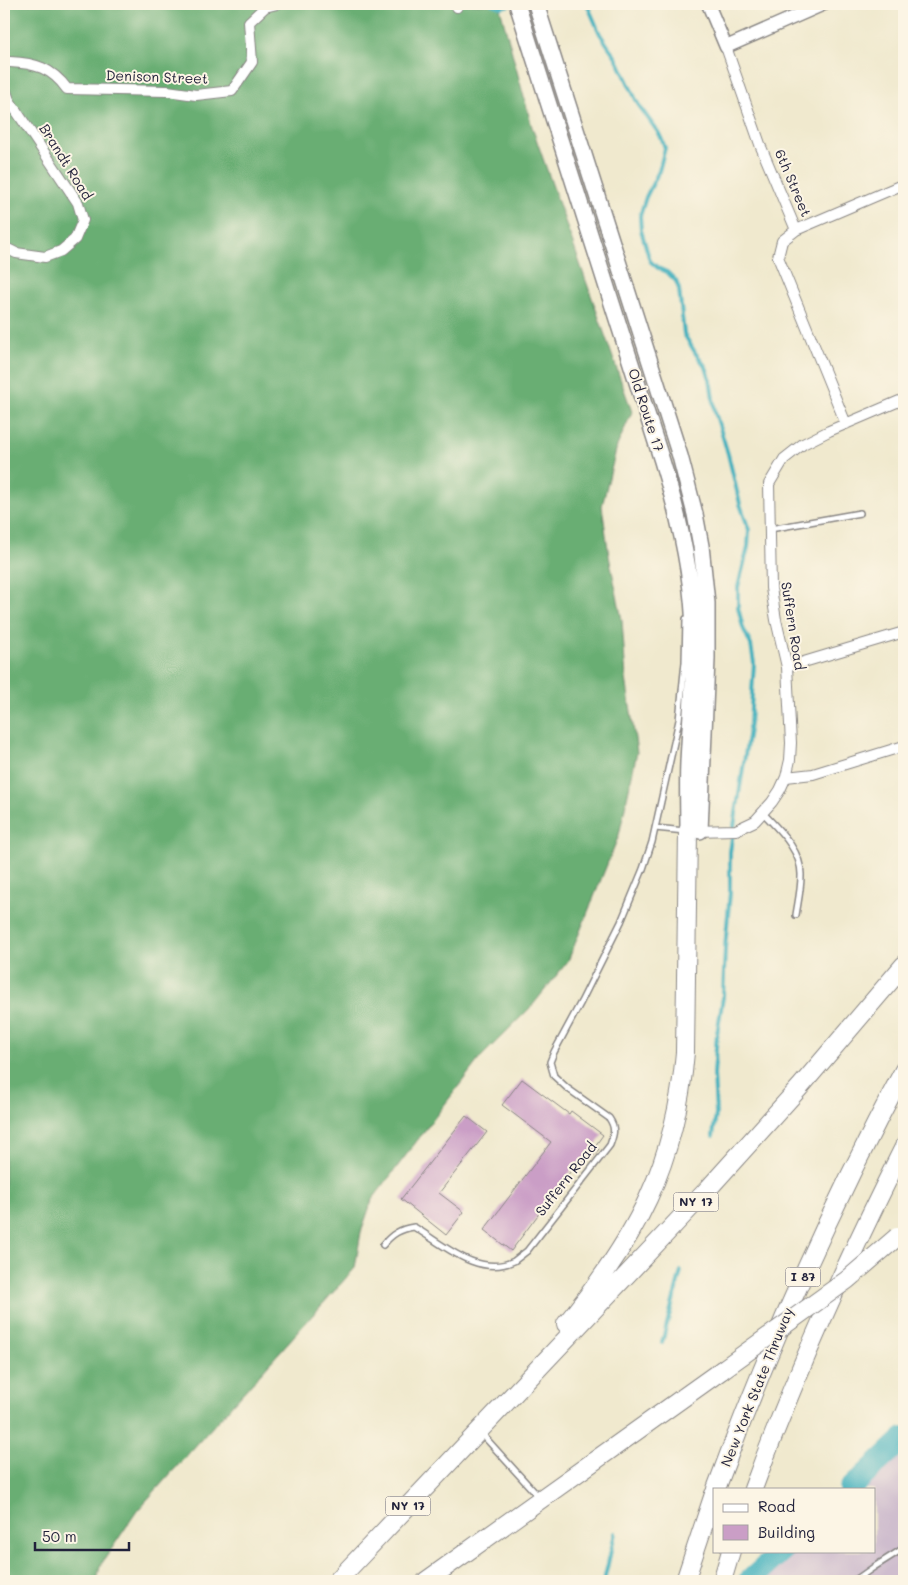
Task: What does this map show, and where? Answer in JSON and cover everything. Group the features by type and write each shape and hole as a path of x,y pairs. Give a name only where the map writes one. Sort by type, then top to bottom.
{"highway":[{"path":"479,1431 604,1274 645,1207 666,1154 679,1106 685,1052 694,831"},
{"name":"NY 17","path":"337,1581 660,1240 760,1131 904,965"},
{"name":"New York State Thruway","path":"716,1488 797,1290 850,1177 904,1070"},
{"name":"I 87","path":"753,1488 787,1401 822,1319 904,1147"},
{"path":"426,1581 847,1280 901,1234"},
{"path":"685,1581 713,1497"},
{"path":"722,1581 731,1552"}],"main road":[{"name":"Old Route 17","path":"536,5 680,456 695,514 705,573 708,631 694,831"},
{"name":"Old Route 17","path":"518,7 671,489 685,547 694,632 688,764 694,831"}],"street":[{"name":"Denison Street","path":"10,62 41,66 61,81 67,89 167,91 196,95 232,91 252,62 249,22 265,7 277,4"},
{"name":"6th Street","path":"708,4 726,47 761,147 796,230 782,241 778,257 846,424"},
{"path":"726,47 824,4"},
{"name":"Brandt Road","path":"4,86 9,100 78,204 83,220 75,239 61,251 45,257 16,253 4,247"},
{"path":"796,230 904,184"},
{"name":"Suffern Road","path":"694,831 724,832 736,830 755,821 780,790 786,777 790,760 791,743 787,667 771,588 769,484 784,458 803,444 904,399"},
{"path":"787,667 904,632"},
{"path":"786,777 813,774 904,746"}],"lane":[{"path":"671,489 681,545 685,594"},
{"path":"770,529 860,513"},
{"name":"Suffern Road","path":"382,1244 390,1236 402,1229 414,1227 466,1260 492,1266 514,1261 527,1252 610,1145 615,1132 614,1124 609,1118 567,1088 554,1076 550,1062 621,922 643,869 655,828 679,720 683,685 686,613"},
{"path":"763,813 788,840 796,854 801,874 796,915"},
{"name":"Suffern Road","path":"655,828 694,831"},
{"path":"479,1431 540,1500"},
{"path":"854,1581 904,1548"}],"shaded area":[{"path":"904,1438 904,1581 751,1581 781,1552 876,1552 876,1488 851,1488"}],"green space":[{"path":"4,4 499,4 532,127 632,412 617,446 602,506 609,556 622,620 626,678 637,752 619,835 568,961 532,1006 480,1058 372,1200 361,1232 355,1268 137,1511 100,1566 97,1581 4,1581"}],"building":[{"path":"522,1079 569,1114 571,1111 603,1135 595,1146 599,1149 590,1160 586,1157 579,1166 576,1164 511,1251 484,1230 551,1142 502,1105"},
{"path":"466,1116 487,1132 439,1193 464,1212 446,1235 401,1199"}],"waterway":[{"path":"492,4 501,7 513,4"},
{"path":"587,4 600,34 617,59 638,104 660,135 665,148 659,171 646,197 640,216 641,230 650,261 658,268 667,272 676,281 679,289 684,334 706,367 710,379 715,412 749,530 748,547 738,587 738,607 743,628 751,645 754,663 750,723 730,852 730,892 723,997 717,1034 714,1074 716,1114 713,1136"},
{"path":"662,1343 681,1271"},
{"path":"851,1488 904,1438"},
{"path":"604,1581 615,1533"},
{"path":"749,1581 781,1552"}]}
